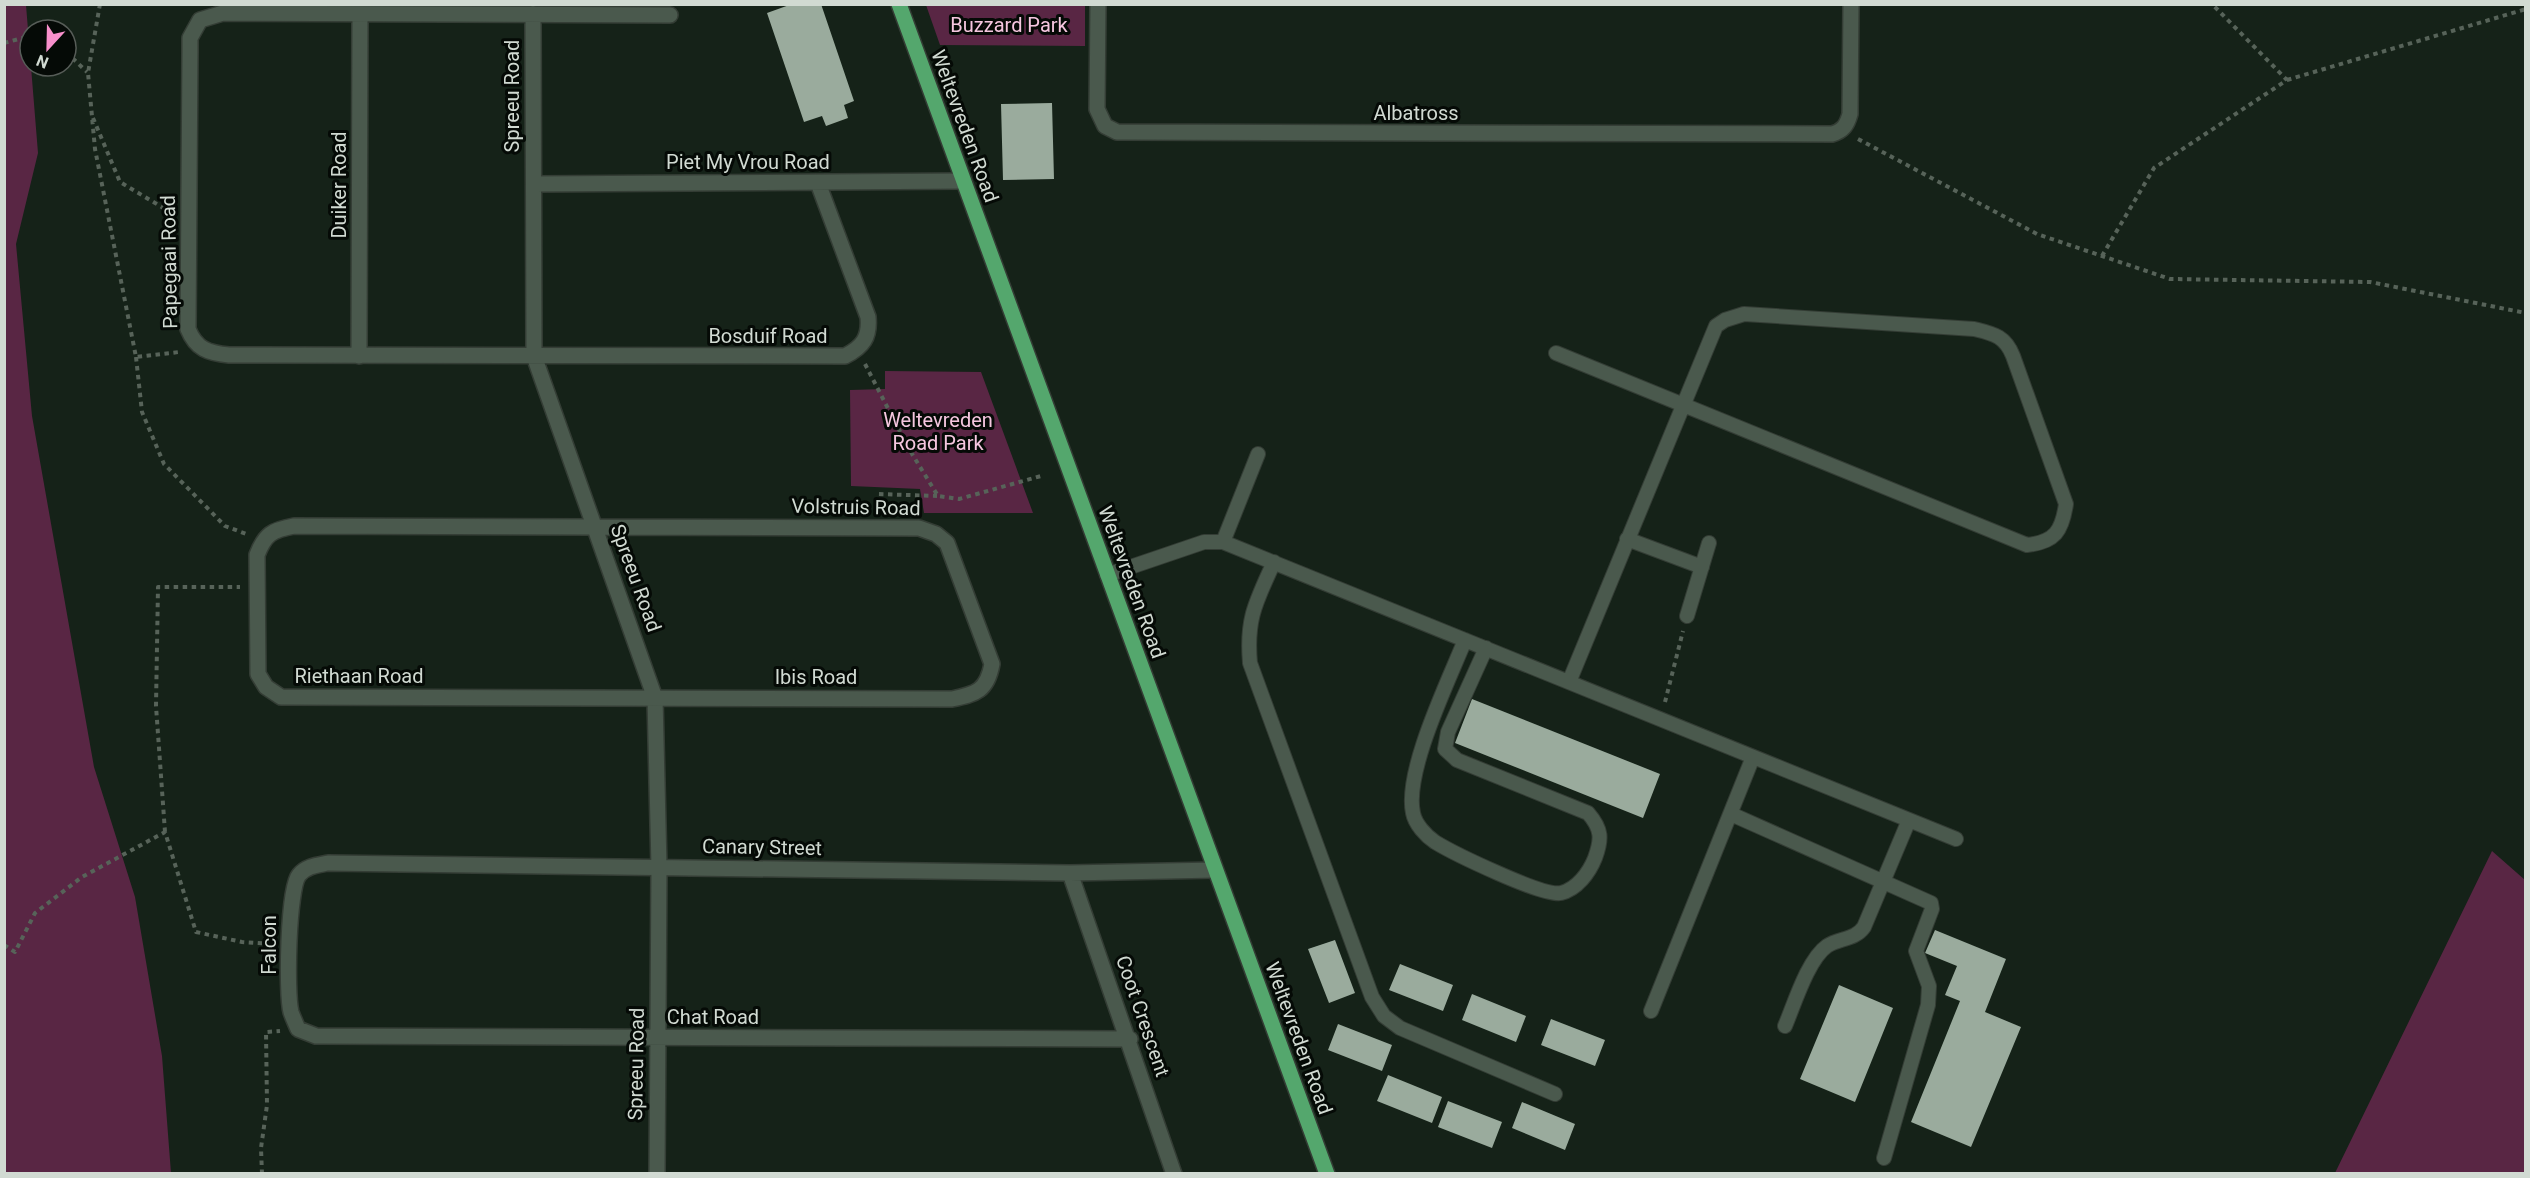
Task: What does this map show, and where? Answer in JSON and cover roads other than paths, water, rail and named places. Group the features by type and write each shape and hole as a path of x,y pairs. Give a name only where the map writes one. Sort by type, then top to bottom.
{"main road":[{"name":"Weltevreden Road","path":"899,4 1327,1173"}],"street":[{"name":"Albatross","path":"1098,4 1097,109 1105,126 1117,132 1832,135 1844,127 1850,114 1851,4"},
{"path":"360,15 533,9 670,15"},
{"name":"Spreeu Road","path":"533,9 534,356 655,698 659,867 657,1173"},
{"name":"Papegaai Road","path":"360,15 223,13 200,20 190,38 188,329 193,340 201,349 229,355 534,356"},
{"name":"Duiker Road","path":"359,356 360,15"},
{"name":"Piet My Vrou Road","path":"534,184 963,181"},
{"name":"Bosduif Road","path":"534,356 829,357 844,356 858,349 866,340 869,329 868,317 818,183"},
{"name":"Riethaan Road","path":"596,526 294,526 271,530 262,541 257,555 258,674 266,687 281,697 655,698"},
{"name":"Volstruis Road","path":"596,526 928,530 947,543 992,664 989,679 976,693"},
{"name":"Ibis Road","path":"655,698 952,699 976,693"},
{"name":"Canary Street","path":"310,867 328,863 1070,873 1215,870"},
{"name":"Falcon","path":"298,1029 291,1011 290,903 294,884 300,873 310,867"},
{"name":"Coot Crescent","path":"1070,873 1130,1039 1174,1173"},
{"name":"Chat Road","path":"298,1029 316,1036 1130,1039"}],"lane":[{"path":"1556,353 1682,405 2027,545 2043,543 2055,535 2063,521 2066,504 2008,343 1999,335 1974,328 1744,314 1734,316 1716,326 1682,405 1627,538 1569,682"},
{"path":"1223,542 1258,454"},
{"path":"1627,538 1702,567"},
{"path":"1107,575 1204,542 1223,542 1956,839"},
{"path":"1687,616 1709,543"},
{"path":"1274,562 1255,604 1248,634 1250,663 1371,996 1384,1016 1400,1028 1555,1094"},
{"path":"1465,640 1416,767 1410,796 1413,817 1424,833 1447,849 1542,892 1560,893 1574,888 1592,866 1601,841 1596,822 1588,813 1457,759 1445,749 1448,732 1486,648"},
{"path":"1651,1011 1753,757"},
{"path":"1731,814 1929,902 1932,906 1916,951 1929,986 1928,1005 1884,1158"},
{"path":"1785,1026 1810,969 1821,952 1829,945 1862,930 1909,820"}],"park label":[{"name":"Buzzard Park","path":"1009,25"},
{"name":"Weltevreden Road Park","path":"938,432"}]}
